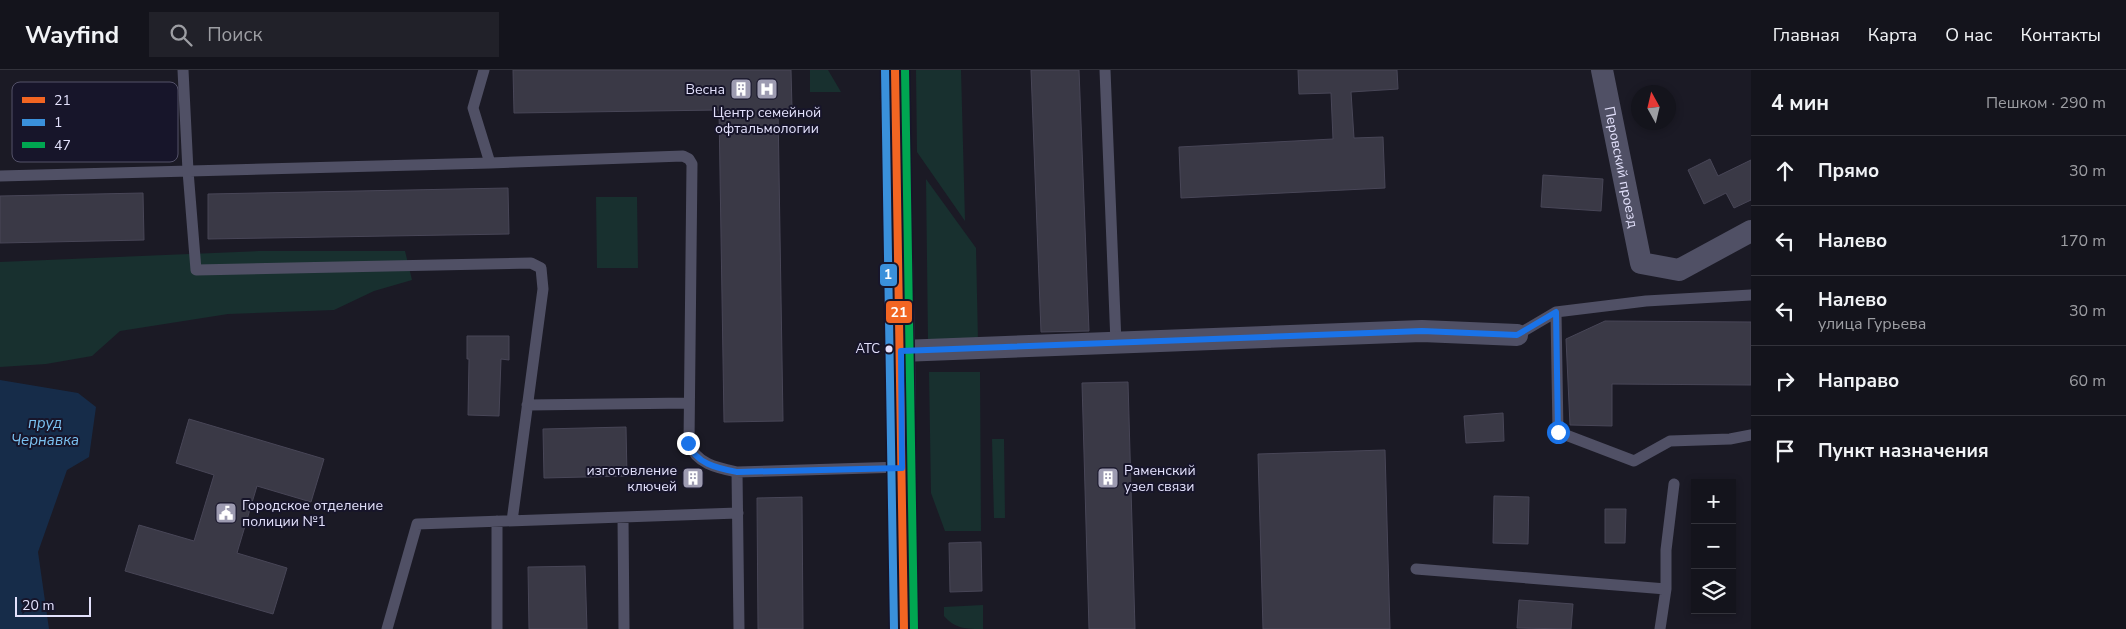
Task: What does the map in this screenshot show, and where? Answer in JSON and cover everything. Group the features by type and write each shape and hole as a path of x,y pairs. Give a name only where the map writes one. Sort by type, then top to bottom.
{"main road":[{"path":"896,70 904,629"}],"street":[{"name":"Перовский проезд","path":"1602,70 1641,263 1679,270 1751,230"},
{"path":"901,351 1422,331 1517,335"}],"lane":[{"path":"183,70 188,171 196,270 522,263 537,264 542,268 543,289 512,521"},
{"path":"484,70 473,108 490,163"},
{"path":"1105,70 1116,343"},
{"path":"0,176 683,156 689,159 692,164 688,443 692,453 712,467 737,472 902,468"},
{"path":"1517,335 1556,312 1646,301 1751,295"},
{"path":"1556,312 1558,432 1634,461 1670,441 1730,439 1751,435"},
{"path":"527,405 689,403"},
{"path":"737,472 739,629"},
{"path":"1660,629 1666,589 1666,550 1674,484"},
{"path":"387,629 416,524 738,513"},
{"path":"623,517 624,629"},
{"path":"497,521 497,629"},
{"path":"1416,569 1666,589"}],"green space":[{"path":"810,70 828,70 841,92 810,92"},
{"path":"916,70 961,70 965,221 917,152"},
{"path":"926,179 976,248 978,341 928,340"},
{"path":"596,197 637,197 638,268 597,268"},
{"path":"259,251 405,251 412,280 374,291 334,310 228,314 120,331 92,356 46,364 0,367 0,262"},
{"path":"929,372 980,372 981,531 945,531 931,493"},
{"path":"992,439 1004,439 1005,518 994,518"},
{"path":"983,605 983,629 957,626 944,616 944,607"}],"water":[{"name":"пруд Чернавка","path":"0,380 78,393 96,407 89,457 67,470 38,552 49,629 0,629"}],"building":[{"path":"513,70 791,70 792,109 778,109 783,421 724,422 719,110 514,113"},
{"path":"1031,70 1079,70 1089,331 1041,332"},
{"path":"1298,70 1397,70 1398,89 1351,92 1354,138 1383,137 1385,188 1181,198 1179,147 1333,139 1331,93 1299,94"},
{"path":"1710,159 1718,176 1751,160 1751,200 1734,208 1726,193 1704,204 1688,170"},
{"path":"1543,175 1603,179 1601,211 1541,207"},
{"path":"508,188 509,234 208,239 208,194"},
{"path":"143,193 144,240 0,243 0,196"},
{"path":"1605,321 1751,322 1751,385 1612,384 1612,426 1570,425 1566,339"},
{"path":"467,336 509,336 509,360 501,359 499,416 468,415 469,359 467,359"},
{"name":"Раменский узел связи","path":"1128,382 1135,629 1089,629 1082,383"},
{"path":"1503,413 1504,441 1466,443 1464,416"},
{"name":"Городское отделение полиции №1","path":"189,419 324,459 311,502 257,486 237,553 287,568 273,614 125,571 139,525 194,541 214,475 176,463"},
{"path":"626,427 627,476 544,478 543,429"},
{"path":"1385,450 1390,629 1263,629 1258,454"},
{"path":"1494,496 1529,497 1528,544 1493,543"},
{"path":"802,497 803,629 758,629 757,498"},
{"path":"1605,509 1626,509 1625,543 1605,543"},
{"path":"981,542 982,591 950,592 949,543"},
{"path":"585,566 587,629 529,629 528,567"},
{"path":"1519,600 1573,604 1571,629 1517,628"}],"transit line":[{"name":"1","path":"885,70 894,629"},
{"name":"21","path":"895,70 904,629"},
{"name":"47","path":"905,70 914,629"}],"place":[{"name":"Весна","path":"741,89"},
{"name":"Центр семейной офтальмологии","path":"767,89"},
{"name":"АТС","path":"889,349"},
{"name":"изготовление ключей","path":"693,478"},
{"name":"Раменский узел связи","path":"1108,478"},
{"name":"Городское отделение полиции №1","path":"226,513"}],"route":[{"path":"688,443 692,453 712,467 737,472 902,468 901,351 985,346 1422,331 1517,335 1556,312 1558,432"}]}
